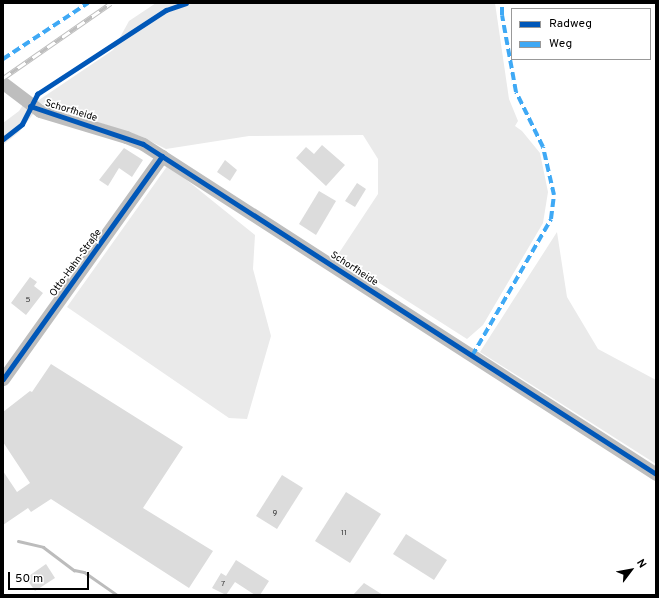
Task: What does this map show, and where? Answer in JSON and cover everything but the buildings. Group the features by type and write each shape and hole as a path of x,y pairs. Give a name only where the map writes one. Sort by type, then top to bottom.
{"street":[{"name":"Schorfheide","path":"3,83 40,111 126,137 162,156 656,474"},
{"name":"Otto-Hahn-Straße","path":"3,379 162,156"}],"shaded area":[{"path":"156,3 495,3 509,99 518,121 515,126 522,131 540,153 548,192 543,223 483,325 467,339 337,256 378,194 378,159 363,135 249,136 166,149 140,136 36,102 113,50 129,21"},
{"path":"23,105 35,112 19,132 3,145 3,123 19,111"},
{"path":"168,165 255,235 253,269 271,336 247,419 229,418 67,307"},
{"path":"557,232 567,297 598,349 656,380 656,464 480,352"}],"waterway":[{"path":"18,541 43,547 74,570 84,572 117,595"}],"railway":[{"path":"3,78 111,3"}],"marked path":[{"path":"3,59 88,3"},
{"path":"472,356 551,219 554,195 543,147 516,92 502,15 502,3"}],"cycle path":[{"path":"3,139 22,124 37,94 166,10 186,3"},
{"path":"30,106 143,144 656,474"},
{"path":"3,379 162,156"}]}
